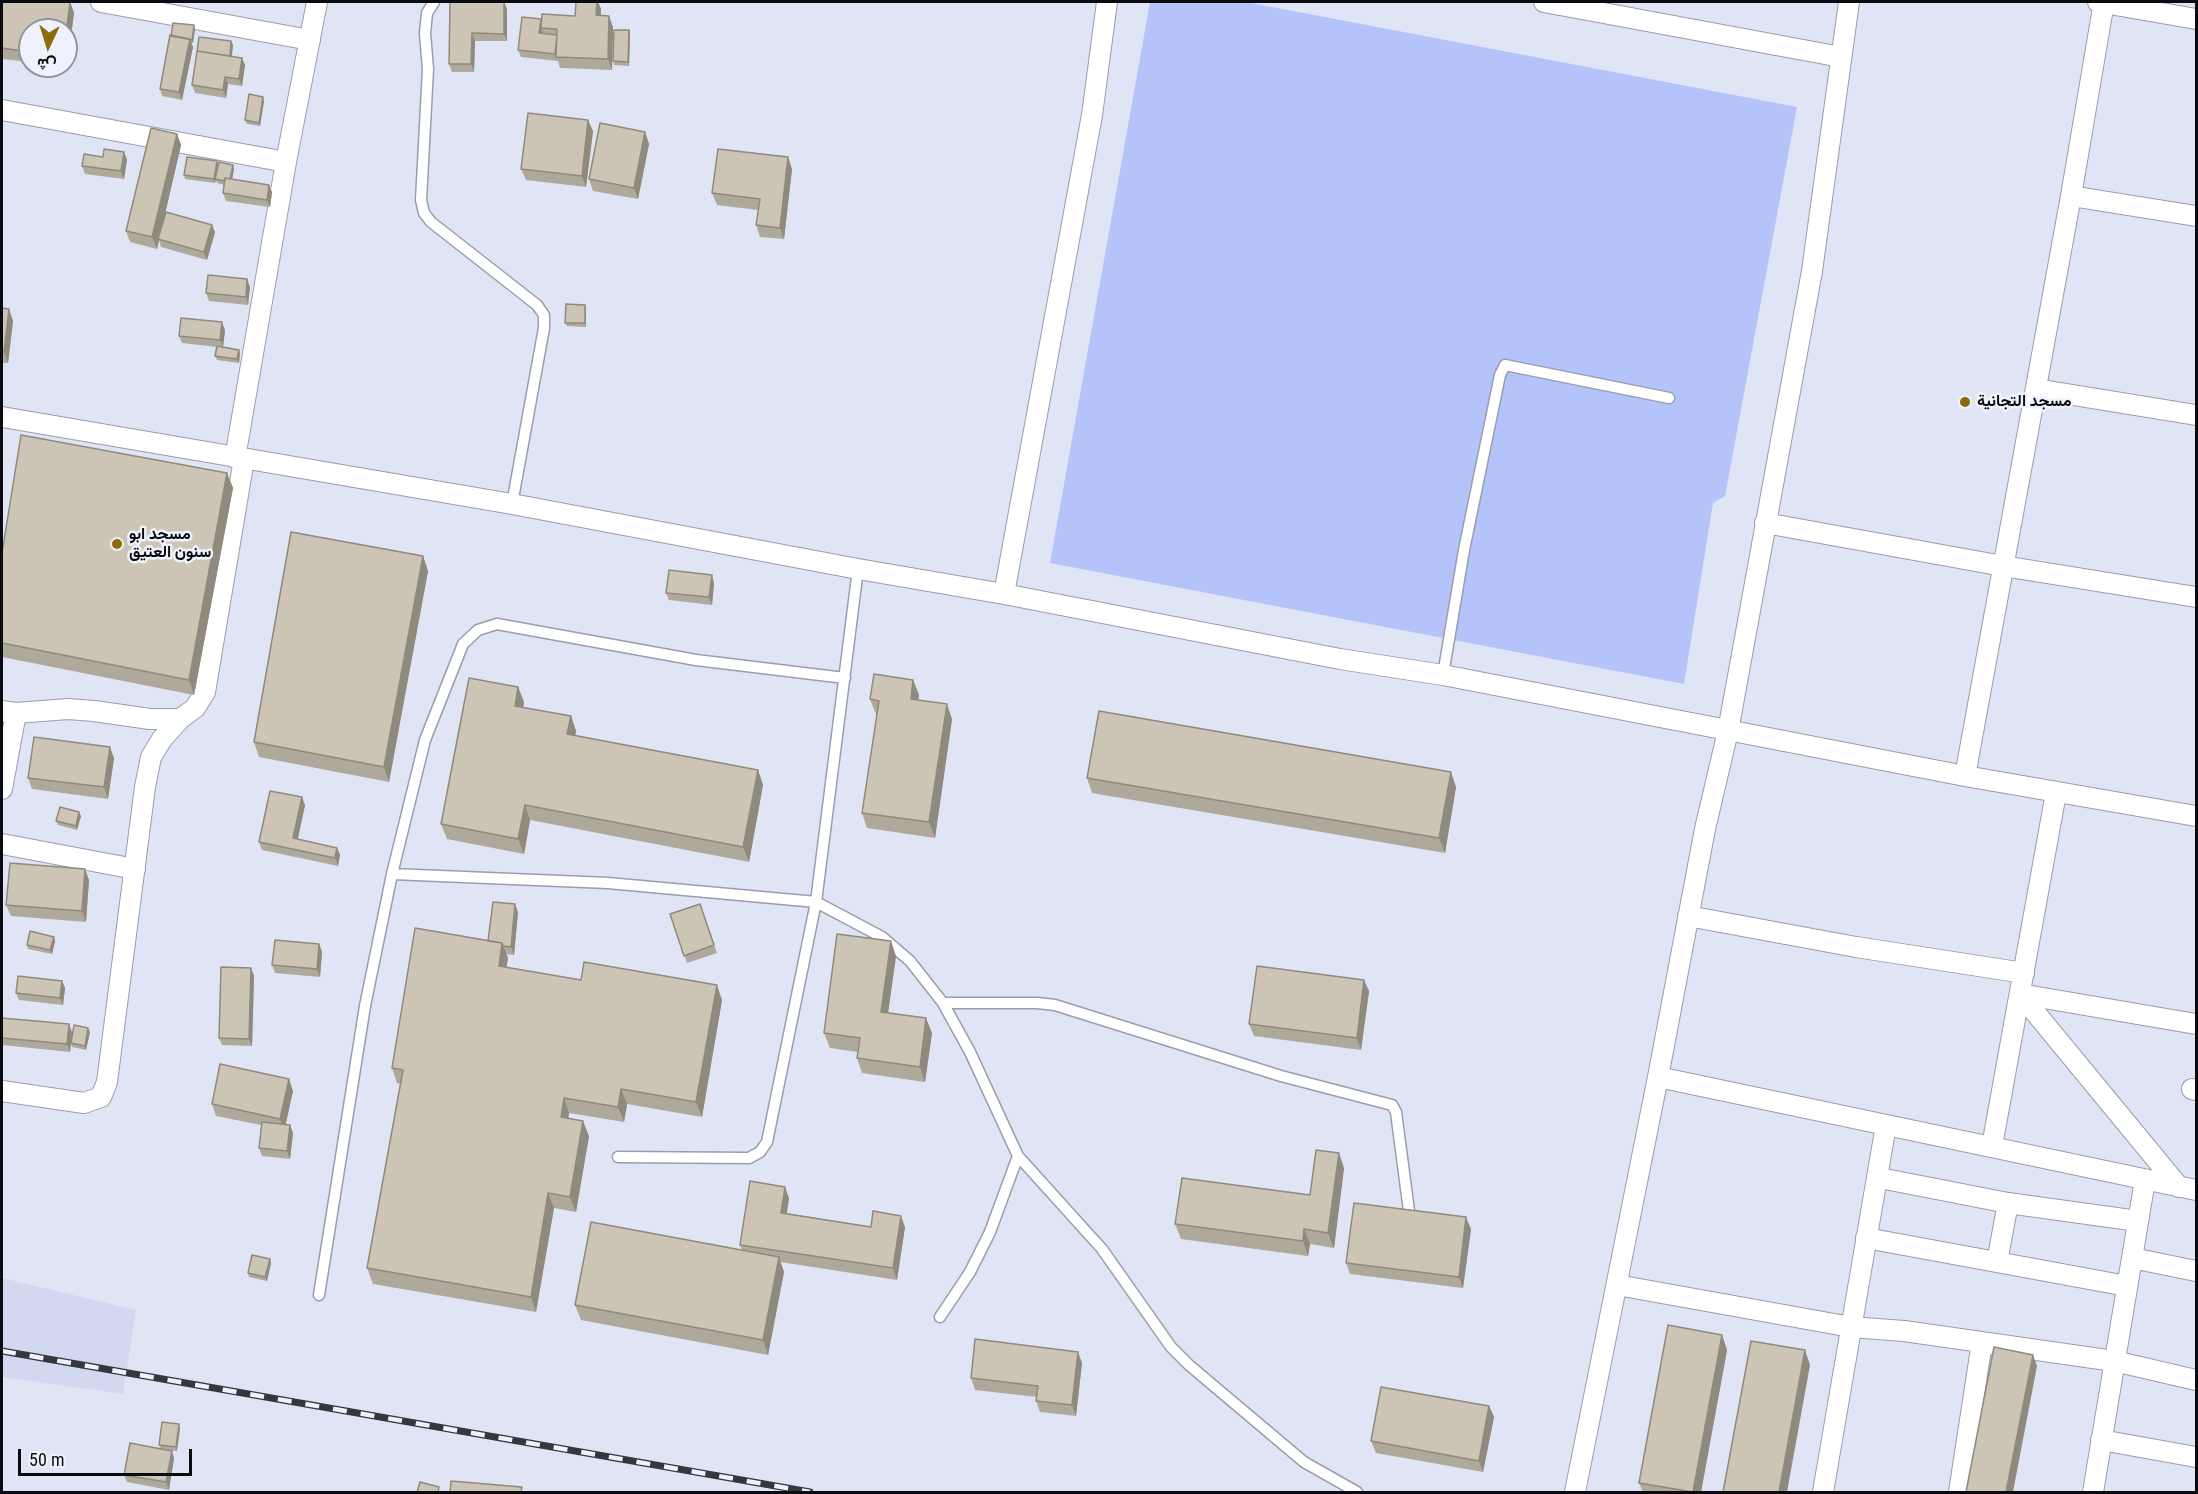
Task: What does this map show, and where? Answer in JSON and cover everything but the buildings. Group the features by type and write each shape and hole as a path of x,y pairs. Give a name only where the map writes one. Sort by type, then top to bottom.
{"street":[{"path":"101,2 310,40"},
{"path":"2,1091 84,1102 101,1097 107,1082 145,787 151,757 162,739 180,719 195,708 205,692 286,162 317,2"},
{"path":"1004,594 1092,115 1107,2"},
{"path":"1544,2 1605,7 1841,57"},
{"path":"1575,1492 1705,829 1728,731 1812,271 1849,2"},
{"path":"1965,776 2071,196 2102,2 2196,19"},
{"path":"2,111 286,162"},
{"path":"2071,196 2196,216"},
{"path":"2036,388 2196,415"},
{"path":"2,417 512,504 1004,594 1340,659 1443,675 2056,793 2196,816"},
{"path":"1765,523 2003,566 2196,597"},
{"path":"2,789 9,712 85,710 150,719 180,719"},
{"path":"1992,1146 2056,793"},
{"path":"2,844 135,869"},
{"path":"1689,916 1856,947 2024,973"},
{"path":"2020,994 2196,1024"},
{"path":"2020,994 2188,1188"},
{"path":"1658,1077 2188,1188"},
{"path":"1823,1492 1886,1125"},
{"path":"1886,1179 2008,1203 2138,1221"},
{"path":"2093,1492 2145,1180"},
{"path":"1997,1262 2008,1203"},
{"path":"1866,1238 2127,1286"},
{"path":"2132,1258 2196,1271"},
{"path":"1617,1285 1851,1327 1904,1330 2114,1361 2196,1380"},
{"path":"1959,1492 1982,1342"},
{"path":"2102,1440 2196,1457"}],"lane":[{"path":"434,2 427,13 425,33 428,69 422,200 424,213 439,229 537,305 544,315 544,328 512,504"},
{"path":"1443,675 1464,550 1500,375 1505,365 1669,398"},
{"path":"618,1157 749,1158 760,1152 767,1142 816,902 858,569"},
{"path":"319,1295 365,1006 392,874 425,740 463,644 478,630 497,624 696,660 845,678"},
{"path":"392,874 608,883 816,902 882,937 910,961 943,1003 970,1052 1018,1156 1102,1249 1171,1347 1189,1365 1304,1462 1357,1492"},
{"path":"943,1003 1055,1005 1281,1076 1392,1105 1396,1112 1409,1211"},
{"path":"940,1317 970,1272 990,1232 1018,1156"}],"shaded area":[{"path":"1150,2 1246,2 1797,107 1725,496 1713,503 1684,684 1050,563"},
{"path":"2,1278 136,1310 123,1394 2,1377"}],"railway":[{"path":"2,1351 810,1492"}],"place":[{"name":"مسجد التجانية","path":"1965,402"},
{"name":"مسجد ابو سنون العتيق","path":"117,544"}]}
